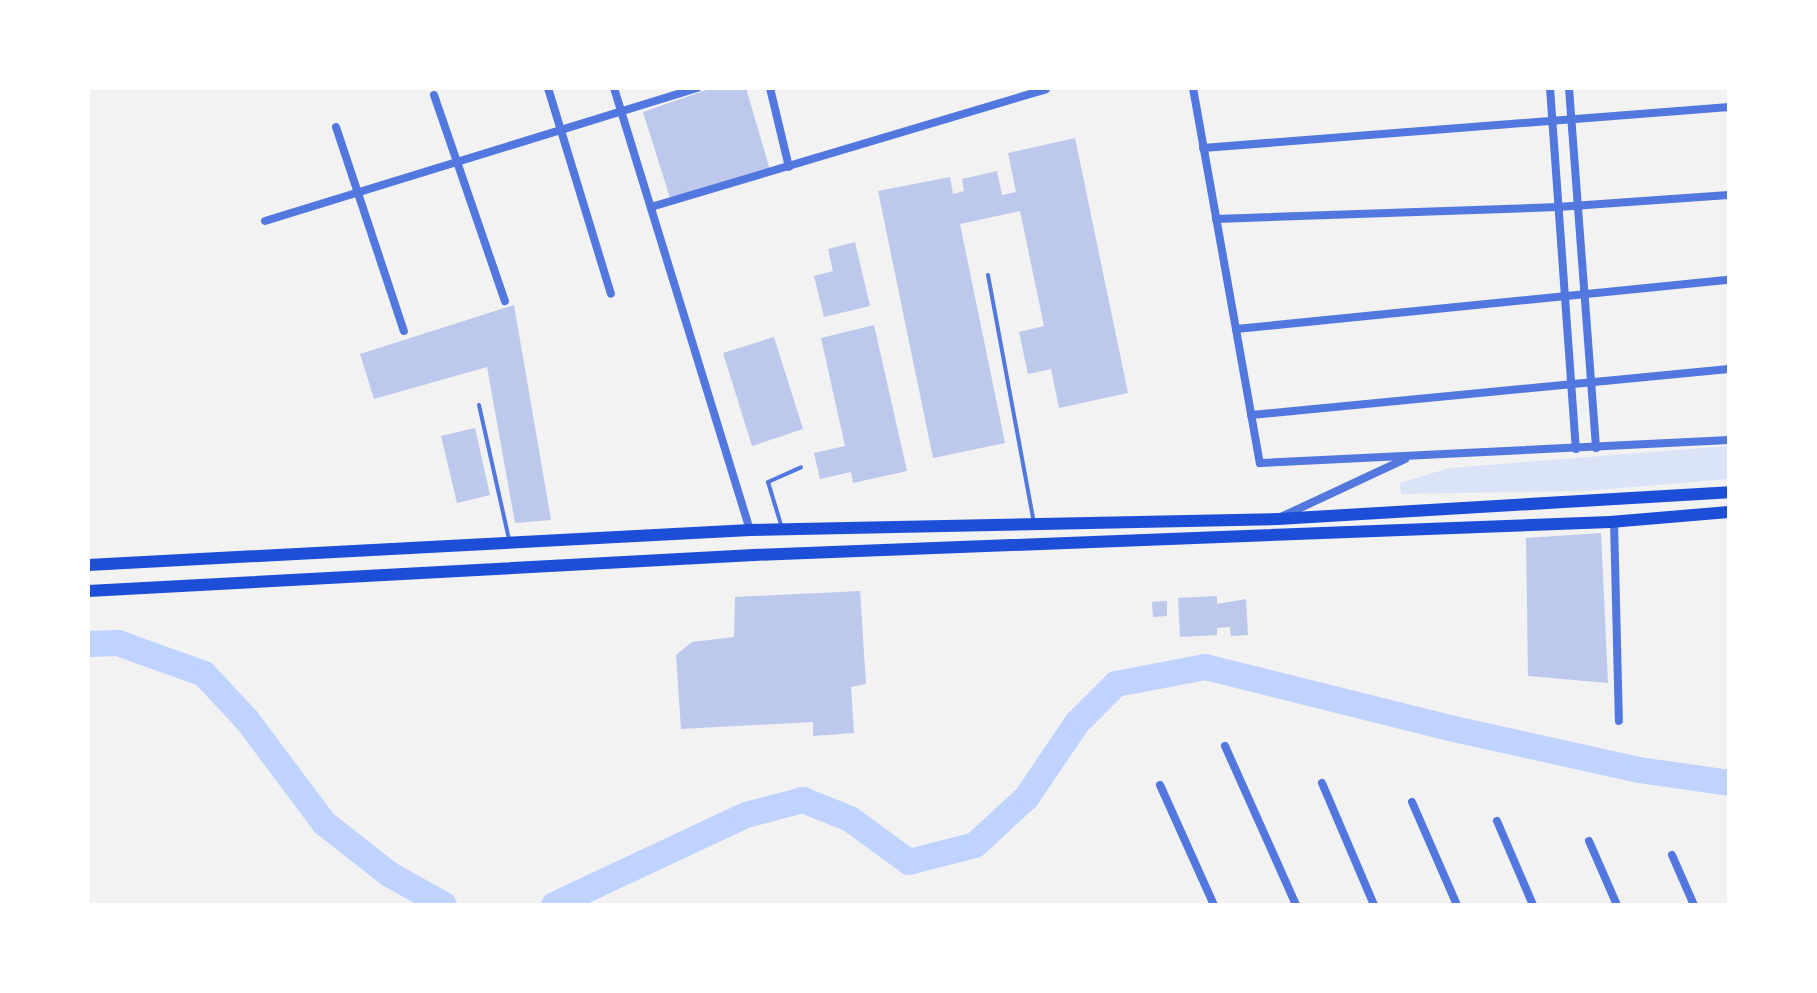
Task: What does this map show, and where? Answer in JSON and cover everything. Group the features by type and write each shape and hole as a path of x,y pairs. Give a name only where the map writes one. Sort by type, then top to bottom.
{"highway":[{"path":"88,565 750,530 1278,519 1729,492"},
{"path":"88,591 754,555 1614,521 1729,512"}],"street":[{"path":"548,88 558,133 611,294"},
{"path":"614,88 750,530"},
{"path":"265,221 698,88"},
{"path":"770,88 789,167"},
{"path":"1193,88 1260,463 1729,440"},
{"path":"1550,88 1576,449"},
{"path":"1569,88 1596,448"},
{"path":"651,207 1046,89"},
{"path":"434,95 505,301"},
{"path":"1203,148 1729,107"},
{"path":"336,127 404,331"},
{"path":"1216,219 1558,207 1729,195"},
{"path":"1236,329 1584,291 1729,280"},
{"path":"1251,415 1729,369"},
{"path":"1278,519 1413,456"},
{"path":"1614,521 1619,721"},
{"path":"1225,746 1296,905"},
{"path":"1322,783 1374,905"},
{"path":"1160,785 1214,905"},
{"path":"1412,802 1457,905"},
{"path":"1497,821 1533,905"},
{"path":"1589,841 1617,905"},
{"path":"1672,855 1694,905"}],"lane":[{"path":"988,275 1035,525"},
{"path":"479,405 510,542"},
{"path":"783,530 768,482 801,467"}],"shaded area":[{"path":"1729,446 1729,479 1586,491 1401,494 1400,483 1449,468"}],"building":[{"path":"712,88 746,88 770,170 670,198 643,112"},
{"path":"1075,138 1128,393 1059,408 1051,369 1028,374 1019,332 1044,326 1020,211 960,224 1005,443 933,458 878,191 950,177 953,194 964,191 962,179 997,171 1002,195 1016,192 1008,153"},
{"path":"855,242 870,306 824,317 814,276 833,271 828,249"},
{"path":"514,305 551,520 515,523 487,367 374,399 360,354"},
{"path":"874,325 907,471 853,483 851,472 820,479 814,453 845,446 821,338"},
{"path":"774,337 803,429 752,446 723,353"},
{"path":"475,428 490,495 457,503 441,436"},
{"path":"1601,533 1608,683 1528,676 1526,538"},
{"path":"860,591 866,684 851,687 854,733 813,736 813,722 681,729 676,655 692,642 734,637 735,597"},
{"path":"1217,596 1217,604 1246,599 1248,635 1231,636 1230,627 1217,628 1217,635 1180,637 1178,598"},
{"path":"1167,601 1167,616 1153,617 1152,602"}],"waterway":[{"path":"88,644 118,643 204,674 247,720 324,823 389,874 444,905"},
{"path":"554,905 746,815 803,800 850,819 909,862 975,845 1027,797 1077,723 1116,684 1205,667 1454,729 1639,770 1729,783"}]}
